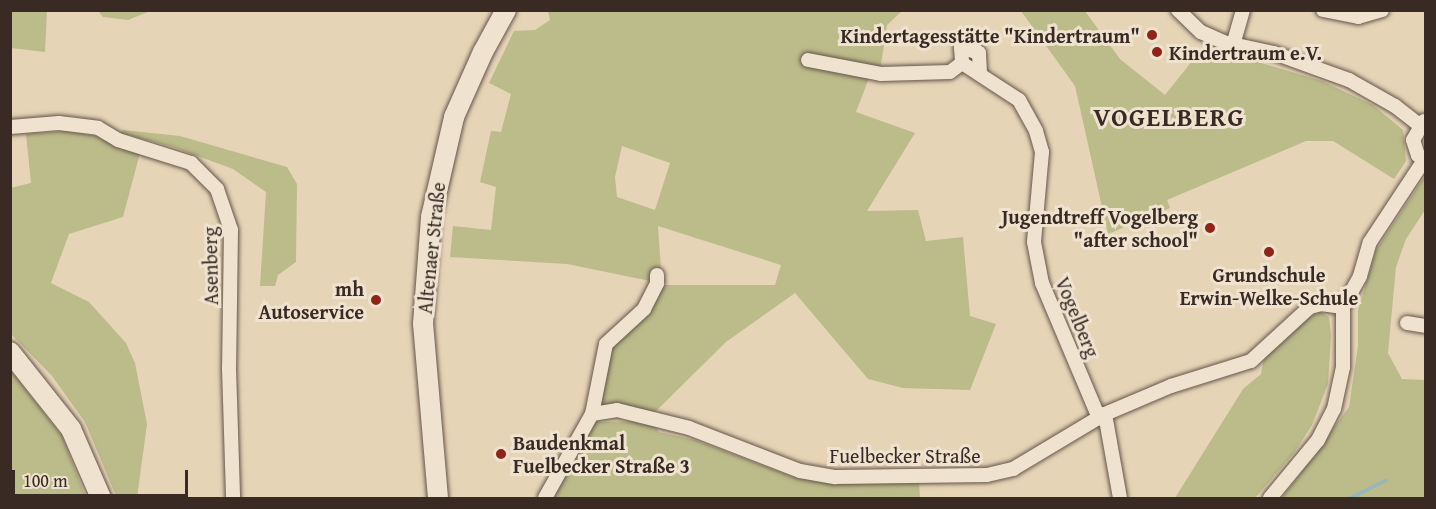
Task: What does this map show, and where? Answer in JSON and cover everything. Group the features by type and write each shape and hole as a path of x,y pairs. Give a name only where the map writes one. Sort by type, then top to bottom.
{"main road":[{"name":"Altenaer Straße","path":"438,498 423,324 431,217 454,117 486,46 506,10"},
{"path":"10,352 71,429 101,498"}],"street":[{"path":"1178,10 1201,32 1233,45 1274,54 1349,80 1422,122 1414,148 1425,161 1370,242 1360,276 1343,306 1343,367 1334,409 1318,441 1270,498"},
{"path":"1233,45 1243,10"},
{"path":"1323,10 1358,16 1382,10"},
{"path":"808,60 881,74 950,72 962,63 961,47 973,48 979,53 980,73"},
{"name":"Vogelberg","path":"962,63 1019,100 1036,131 1042,152 1034,242 1042,283 1102,416"},
{"name":"Asenberg","path":"10,127 59,123 98,128 118,140 191,163 217,189 231,230 229,368 233,498"},
{"path":"545,498 592,414 606,344 644,309 657,283 657,275"},
{"name":"Fuelbecker Straße","path":"592,414 631,411 688,428 800,471 835,477 904,478 987,475 1013,469 1102,416 1180,383 1251,361 1310,307 1321,304 1343,306"},
{"path":"1407,323 1425,326"},
{"path":"1102,416 1120,498"}],"shaded area":[{"path":"11,10 47,11 45,52 11,48"},
{"path":"150,10 128,20 103,17 98,11"},
{"path":"548,11 902,11 887,25 880,71 872,70 856,112 915,133 867,211 918,210 926,241 963,237 970,316 996,324 970,390 903,388 868,379 795,293 726,342 655,412 602,405 609,344 660,285 775,285 781,265 658,226 661,269 655,282 567,264 450,257 453,226 491,230 496,187 480,182 491,131 501,132 511,94 489,83 514,31 535,30 550,20","holes":["622,146 670,163 655,210 617,197 615,177"]},
{"path":"1021,11 1085,11 1120,59 1165,95 1204,46 1322,81 1373,105 1403,130 1406,161 1394,179 1333,141 1306,141 1167,200 1170,208 1108,234 1075,86"},
{"path":"123,130 180,136 287,167 297,184 296,262 278,275 275,286 260,286 266,192 233,169 173,147 121,133"},
{"path":"67,131 96,136 140,153 123,217 69,234 51,283 89,302 126,343 135,363 147,424 137,498 117,498 85,422 52,376 11,334 10,188 31,183 26,134"},
{"path":"1425,176 1425,210 1406,239 1396,267 1388,353 1402,379 1425,380 1425,498 1282,498 1349,407 1358,346 1358,310 1376,250"},
{"path":"1320,312 1329,317 1331,335 1328,384 1312,425 1294,453 1255,498 1175,498 1243,389 1261,374 1264,357 1308,318"},
{"path":"10,370 62,436 86,498 11,498"},
{"path":"652,421 659,432 695,440 793,477 919,482 920,498 554,498 594,422"}],"waterway":[{"path":"1351,498 1386,480"}],"place":[{"name":"Kindertagesstätte \"Kindertraum\"","path":"1152,35"},
{"name":"Kindertraum e.V.","path":"1157,52"},
{"name":"Jugendtreff Vogelberg \"after school\"","path":"1210,228"},
{"name":"Grundschule Erwin-Welke-Schule","path":"1269,252"},
{"name":"mh Autoservice","path":"376,300"},
{"name":"Baudenkmal Fuelbecker Straße 3","path":"501,454"}],"district":[{"name":"VOGELBERG","path":"1169,117"}]}
